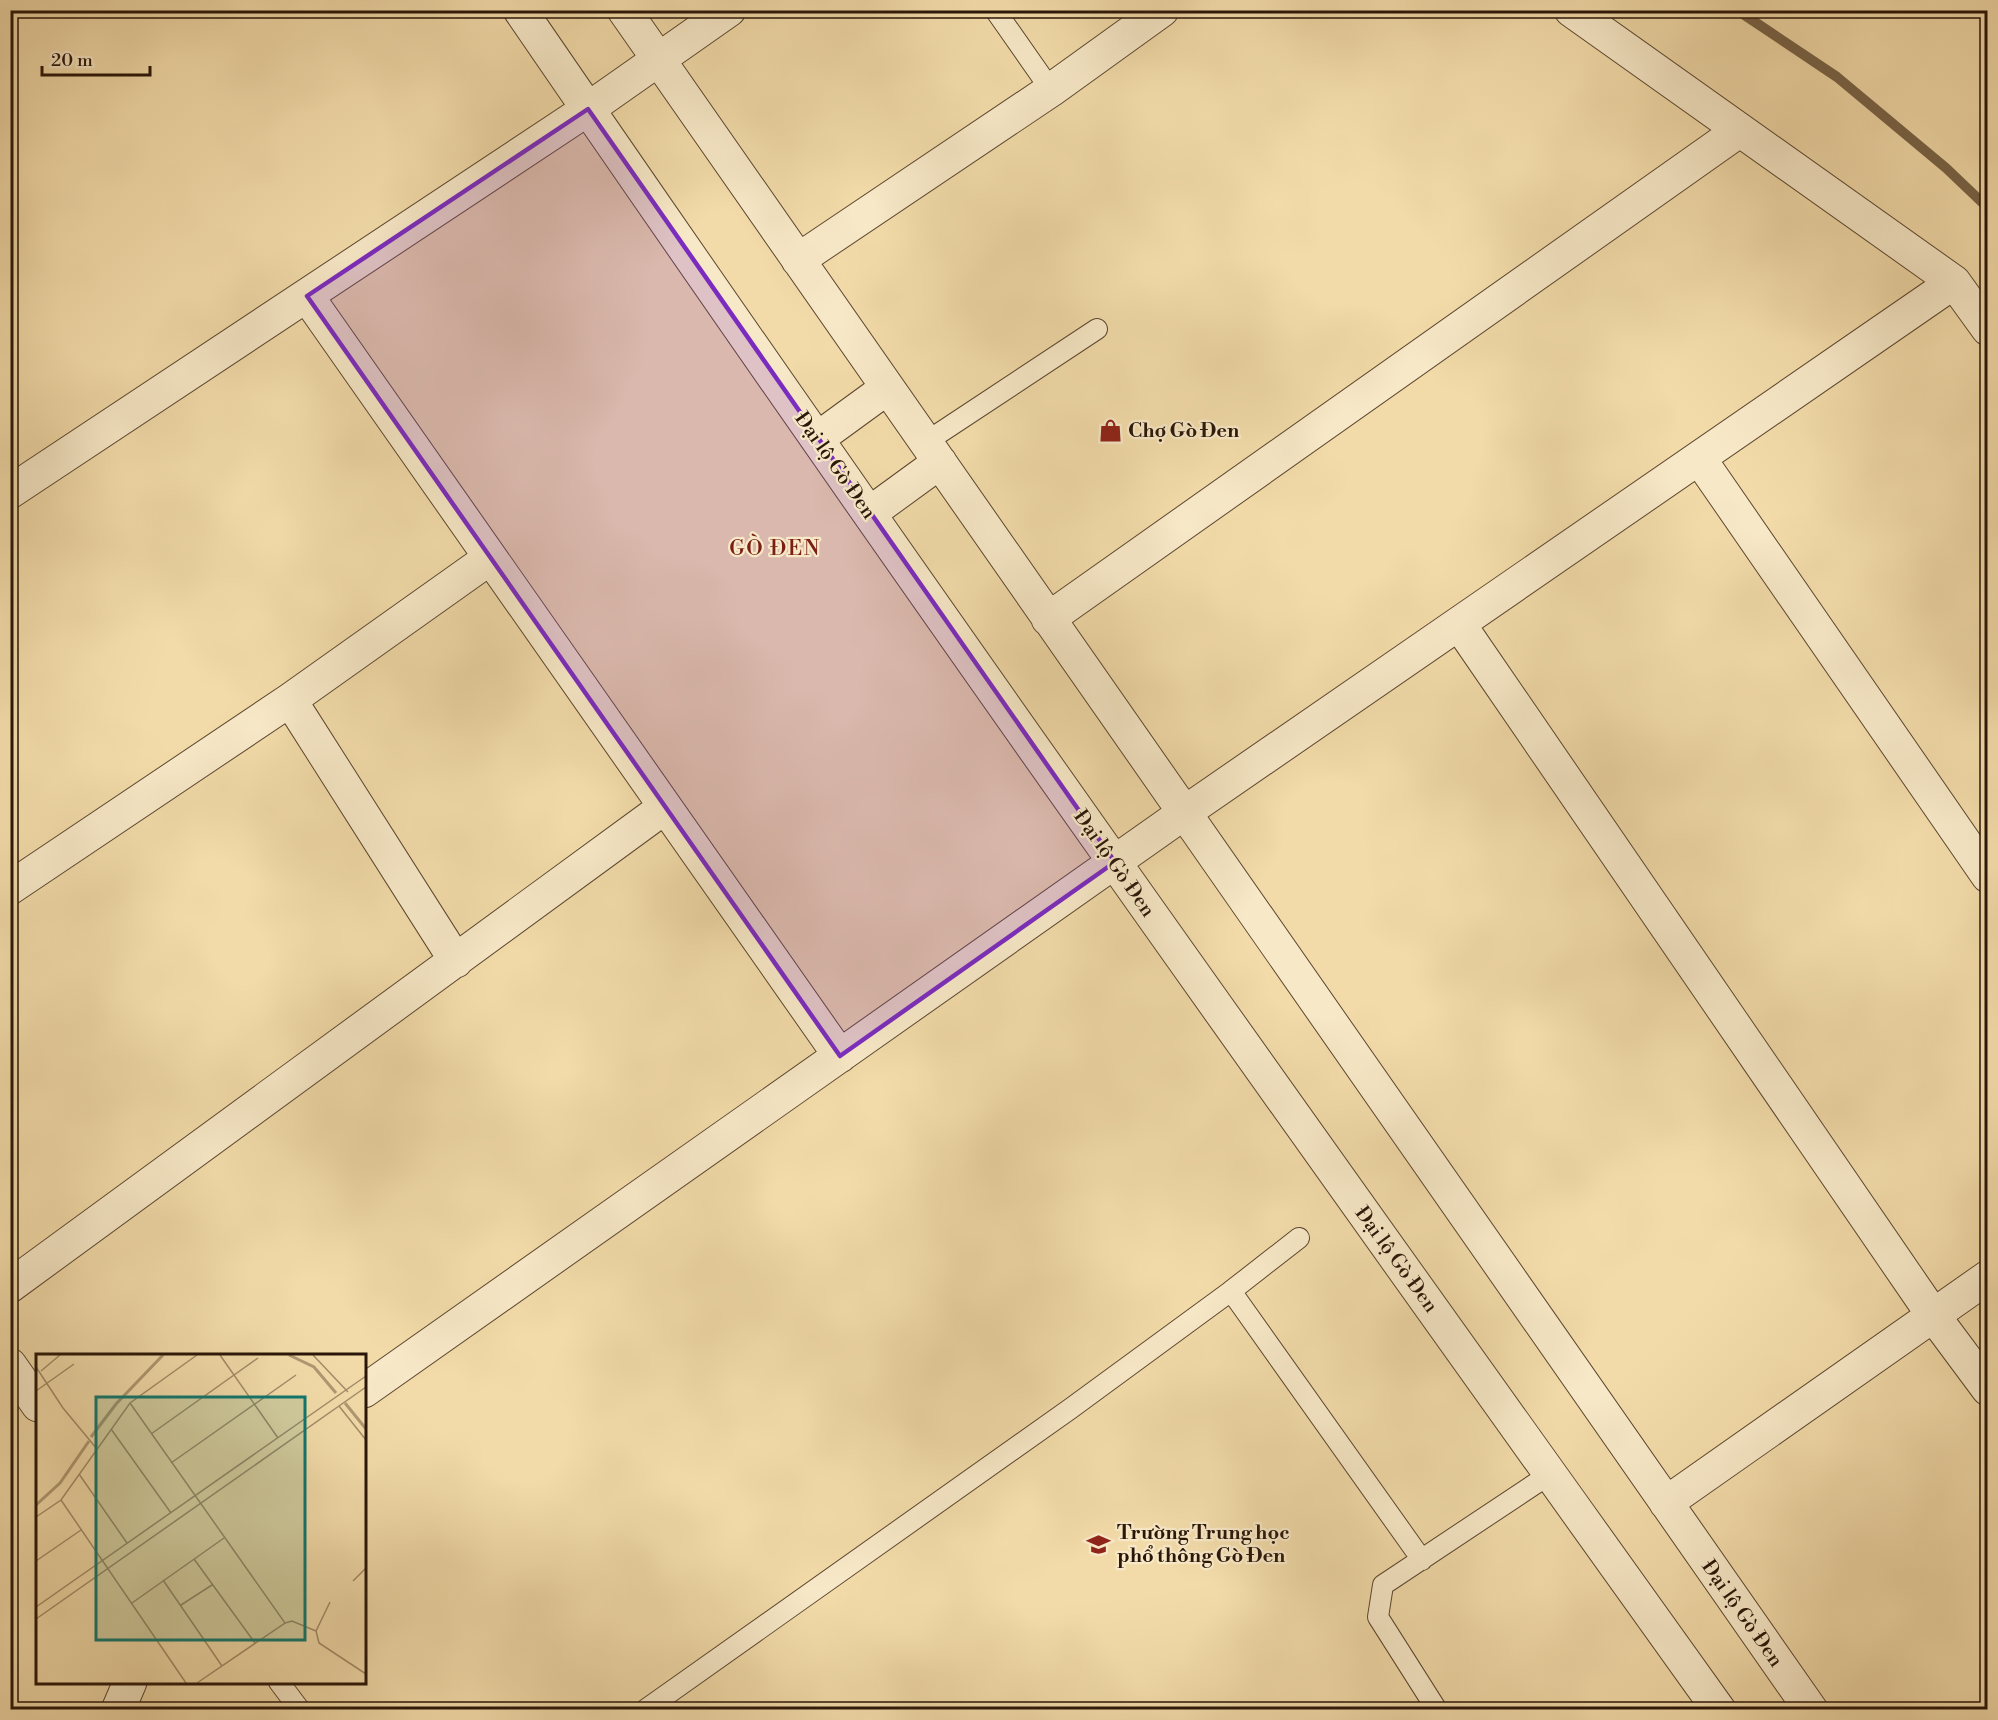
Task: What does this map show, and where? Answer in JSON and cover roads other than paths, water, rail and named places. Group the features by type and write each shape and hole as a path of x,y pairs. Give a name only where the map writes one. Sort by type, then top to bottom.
{"street":[{"name":"Đại lộ Gò Đen","path":"520,10 817,439 1115,862 1719,1710"},
{"name":"Đại lộ Gò Đen","path":"624,10 1811,1710"},
{"path":"10,492 588,110 729,10"},
{"path":"798,260 1051,90 1162,10"},
{"path":"1576,12 1954,282 1988,329"},
{"path":"1048,619 1740,130"},
{"path":"366,1390 1184,813 1954,282"},
{"path":"307,296 840,1056"},
{"path":"817,439 887,388"},
{"path":"870,513 933,452"},
{"path":"1699,458 1988,876"},
{"path":"10,888 290,700 490,558"},
{"path":"1459,624 1933,1315 1988,1389"},
{"path":"290,700 456,961"},
{"path":"10,1286 665,807"},
{"path":"1666,1503 1988,1277"},
{"path":"10,1365 36,1402"},
{"path":"118,1710 130,1684"}],"lane":[{"path":"995,10 1051,90"},
{"path":"933,452 1097,329"},
{"path":"645,1710 975,1476 1231,1291 1299,1238"},
{"path":"1231,1291 1422,1560"},
{"path":"1437,1710 1378,1617 1383,1585 1551,1474"},
{"path":"280,1684 300,1710"}],"waterway":[{"path":"1737,10 1837,77 1946,168 1988,208"}],"place":[{"name":"Chợ Gò Đen","path":"1110,430"},
{"name":"Trường Trung học phổ thông Gò Đen","path":"1099,1544"}],"district":[{"name":"GÒ ĐEN","path":"775,548"}]}
